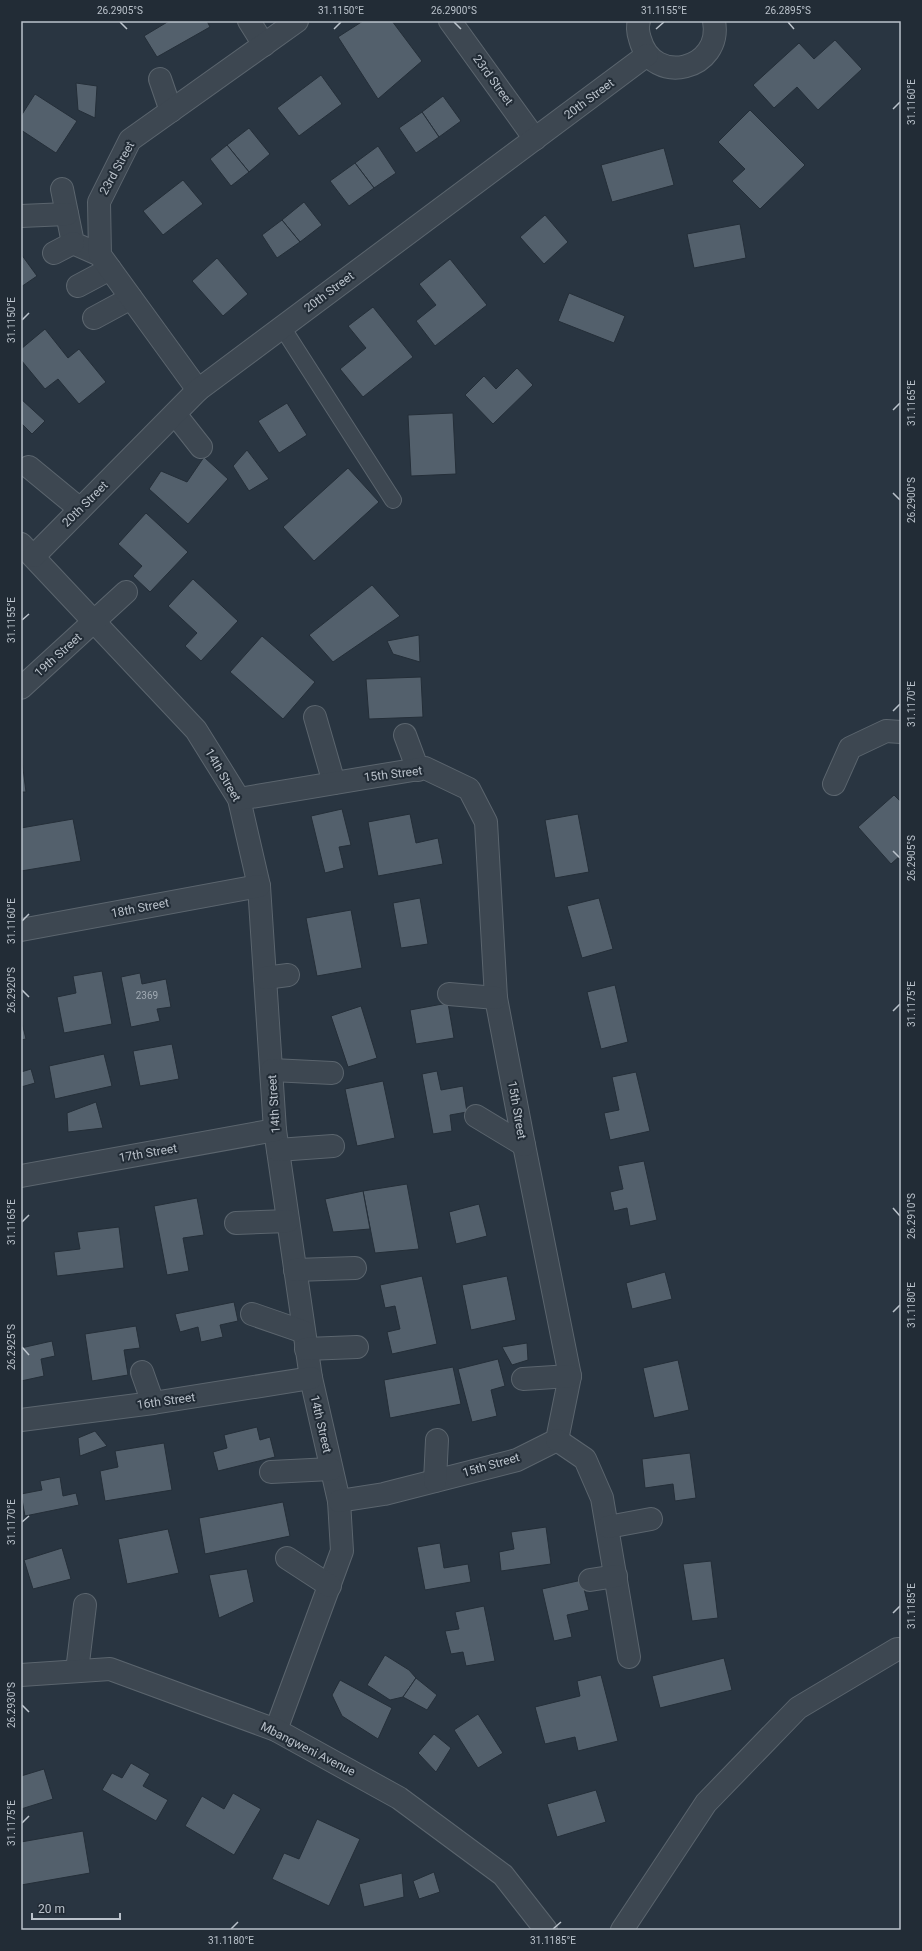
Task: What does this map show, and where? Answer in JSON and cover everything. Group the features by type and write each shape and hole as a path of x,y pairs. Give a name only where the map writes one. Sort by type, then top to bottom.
{"street":[{"path":"248,21 264,45"},
{"name":"23rd Street","path":"105,262 99,202 130,140 297,21"},
{"name":"23rd Street","path":"450,21 535,139"},
{"path":"639,21 638,33 642,46 647,55 658,63 674,68 694,64 705,56 712,44 715,32 714,21"},
{"name":"20th Street","path":"27,550 80,509 198,390 647,55"},
{"path":"160,79 171,111"},
{"path":"62,189 73,243 105,262 198,390"},
{"path":"21,216 68,214"},
{"path":"54,253 73,243"},
{"path":"78,286 105,262"},
{"path":"94,318 131,298"},
{"path":"175,414 201,447"},
{"path":"29,467 80,509"},
{"name":"14th Street","path":"27,550 196,730 239,799 259,886 276,1140 311,1378 339,1502 342,1551 276,1730"},
{"name":"19th Street","path":"21,688 95,622 126,592"},
{"path":"315,717 334,783"},
{"path":"834,784 850,748 886,731 901,732"},
{"path":"405,735 418,770"},
{"name":"15th Street","path":"239,799 425,768 469,789 486,822 496,998 570,1376 557,1440 517,1460 384,1494 339,1502"},
{"name":"18th Street","path":"21,930 259,886"},
{"path":"265,978 288,975"},
{"path":"449,994 496,998"},
{"path":"272,1070 332,1073"},
{"path":"476,1116 524,1146"},
{"name":"17th Street","path":"22,1180 276,1140 333,1146"},
{"path":"236,1222 288,1221"},
{"path":"295,1270 355,1268"},
{"path":"252,1314 305,1340 357,1347"},
{"path":"142,1372 153,1403"},
{"path":"523,1379 570,1376"},
{"name":"16th Street","path":"22,1418 153,1403 311,1378"},
{"path":"434,1481 437,1440"},
{"path":"557,1440 585,1459 602,1498 629,1657"},
{"path":"271,1472 331,1469"},
{"path":"608,1527 651,1519"},
{"path":"287,1558 330,1586"},
{"path":"590,1580 616,1576"},
{"path":"77,1671 85,1605"},
{"path":"622,1930 706,1803 798,1708 897,1649 901,1649"},
{"name":"Mbangweni Avenue","path":"21,1675 110,1669 276,1730 399,1798 503,1875 542,1928"}],"lane":[{"path":"282,327 393,500"}],"building":[{"path":"169,21 207,21 210,27 157,57 144,36"},
{"path":"363,21 392,21 422,61 378,99 338,37"},
{"path":"835,40 862,69 818,110 797,87 774,108 753,85 799,43 814,59"},
{"path":"321,75 342,104 299,136 277,108"},
{"path":"76,83 97,86 95,118 78,110"},
{"path":"35,94 77,121 56,153 21,130 21,116"},
{"path":"443,96 461,121 439,137 422,112"},
{"path":"750,110 805,165 760,209 732,181 745,169 718,142"},
{"path":"422,112 439,137 416,153 399,128"},
{"path":"249,128 270,154 249,172 227,145"},
{"path":"227,145 249,172 231,186 210,159"},
{"path":"378,146 396,173 374,188 355,163"},
{"path":"664,148 674,185 612,202 601,165"},
{"path":"355,163 374,188 349,206 330,181"},
{"path":"183,180 203,204 163,235 143,211"},
{"path":"304,202 322,225 300,242 282,220"},
{"path":"545,215 568,242 544,264 520,237"},
{"path":"282,220 300,242 277,258 262,235"},
{"path":"740,224 746,258 694,268 687,234"},
{"path":"21,254 37,276 21,287"},
{"path":"217,258 248,294 223,316 192,281"},
{"path":"450,259 487,305 435,346 416,321 436,305 419,284"},
{"path":"569,293 625,316 614,343 558,321"},
{"path":"373,307 413,357 363,397 340,369 366,348 348,326"},
{"path":"45,329 68,358 79,349 106,382 79,404 58,379 45,389 21,360 21,349"},
{"path":"517,368 533,385 493,424 465,395 484,376 496,389"},
{"path":"21,399 45,421 32,434 21,423"},
{"path":"287,403 307,435 279,453 258,421"},
{"path":"453,413 456,474 411,476 408,415"},
{"path":"247,450 269,479 249,491 233,466"},
{"path":"204,457 228,479 188,524 149,489 161,471 187,482"},
{"path":"348,468 379,502 314,561 283,527"},
{"path":"146,513 188,552 150,592 133,576 142,566 118,544"},
{"path":"193,579 238,621 201,661 185,646 197,633 168,606"},
{"path":"372,585 400,616 333,662 309,635"},
{"path":"419,635 420,662 393,654 387,641"},
{"path":"262,636 315,682 283,719 230,672"},
{"path":"421,677 423,717 369,719 366,679"},
{"path":"21,753 26,792 21,792"},
{"path":"894,795 901,802 901,855 891,864 858,827"},
{"path":"342,809 351,845 339,847 344,868 325,873 311,816"},
{"path":"410,814 416,843 438,838 443,864 378,876 368,822"},
{"path":"578,814 589,872 555,878 545,820"},
{"path":"73,819 81,861 21,871 21,828"},
{"path":"420,898 428,944 401,948 393,903"},
{"path":"599,898 613,949 582,958 567,906"},
{"path":"351,910 362,968 317,976 306,918"},
{"path":"102,971 112,1024 64,1033 57,997 76,993 73,976"},
{"path":"140,973 142,984 166,979 171,1007 157,1009 160,1021 131,1027 121,977"},
{"path":"615,985 628,1042 601,1049 587,992"},
{"path":"448,1003 454,1038 416,1044 410,1010"},
{"path":"361,1006 377,1058 348,1067 331,1016"},
{"path":"21,1019 26,1039 21,1040"},
{"path":"172,1044 179,1079 140,1086 133,1051"},
{"path":"104,1054 112,1086 55,1099 49,1066"},
{"path":"31,1069 35,1083 21,1087 21,1072"},
{"path":"437,1071 441,1090 463,1086 467,1112 450,1115 452,1131 433,1134 422,1074"},
{"path":"636,1072 650,1131 610,1140 604,1113 619,1110 612,1077"},
{"path":"383,1081 395,1138 357,1146 345,1089"},
{"path":"96,1102 103,1128 68,1132 67,1113"},
{"path":"644,1161 657,1220 630,1226 627,1208 614,1211 610,1192 623,1189 618,1166"},
{"path":"407,1184 419,1249 375,1253 363,1191"},
{"path":"363,1191 370,1229 333,1232 325,1199"},
{"path":"197,1198 204,1235 183,1238 189,1271 167,1275 154,1206"},
{"path":"479,1204 487,1236 456,1244 449,1212"},
{"path":"119,1227 124,1268 57,1276 54,1252 80,1249 77,1232"},
{"path":"665,1272 672,1299 632,1309 626,1283"},
{"path":"422,1276 437,1344 392,1354 387,1332 400,1329 395,1306 385,1308 380,1285"},
{"path":"507,1276 516,1320 471,1330 462,1285"},
{"path":"234,1302 238,1321 220,1325 223,1337 201,1342 198,1327 180,1332 175,1314"},
{"path":"136,1326 140,1348 124,1350 128,1375 92,1381 85,1334"},
{"path":"52,1341 55,1356 41,1359 44,1376 21,1381 21,1348"},
{"path":"527,1343 528,1360 512,1365 502,1347"},
{"path":"498,1359 505,1386 491,1390 497,1416 472,1422 458,1369"},
{"path":"678,1360 689,1410 654,1418 643,1368"},
{"path":"453,1367 461,1404 390,1418 384,1380"},
{"path":"257,1427 260,1440 270,1437 275,1457 218,1471 213,1452 227,1448 224,1435"},
{"path":"95,1431 107,1446 80,1456 78,1438"},
{"path":"164,1443 172,1490 105,1501 100,1471 118,1467 115,1451"},
{"path":"690,1453 696,1498 675,1501 673,1484 645,1488 642,1459"},
{"path":"60,1477 63,1496 76,1493 79,1505 25,1516 21,1494 42,1490 40,1481"},
{"path":"283,1502 290,1536 205,1554 199,1518"},
{"path":"546,1527 551,1564 501,1571 499,1552 514,1549 511,1532"},
{"path":"168,1529 179,1573 127,1584 118,1539"},
{"path":"440,1543 444,1568 468,1564 471,1582 425,1590 417,1547"},
{"path":"62,1548 71,1579 33,1589 24,1560"},
{"path":"711,1561 718,1618 692,1621 683,1564"},
{"path":"247,1569 254,1602 219,1618 209,1575"},
{"path":"582,1580 589,1610 567,1615 572,1637 554,1641 542,1589"},
{"path":"484,1606 495,1661 466,1666 463,1652 451,1654 445,1631 459,1629 455,1612"},
{"path":"385,1655 409,1670 416,1678 403,1697 390,1700 367,1685"},
{"path":"724,1658 732,1690 660,1708 652,1676"},
{"path":"601,1675 618,1741 578,1751 575,1737 545,1744 535,1707 580,1696 577,1681"},
{"path":"416,1678 437,1695 427,1710 403,1697"},
{"path":"340,1680 392,1708 378,1739 342,1716 332,1695"},
{"path":"478,1714 503,1753 478,1768 454,1730"},
{"path":"434,1734 451,1748 436,1772 418,1753"},
{"path":"131,1763 150,1774 143,1786 168,1800 156,1821 102,1790 112,1773 122,1778"},
{"path":"44,1769 53,1799 21,1809 21,1776"},
{"path":"596,1790 606,1822 557,1837 547,1804"},
{"path":"233,1793 261,1809 234,1855 185,1826 202,1796 224,1809"},
{"path":"317,1819 360,1839 329,1906 272,1879 284,1853 299,1859"},
{"path":"83,1831 90,1873 21,1885 21,1842"},
{"path":"434,1872 440,1892 419,1899 413,1881"},
{"path":"402,1873 404,1897 364,1907 359,1884"}]}
